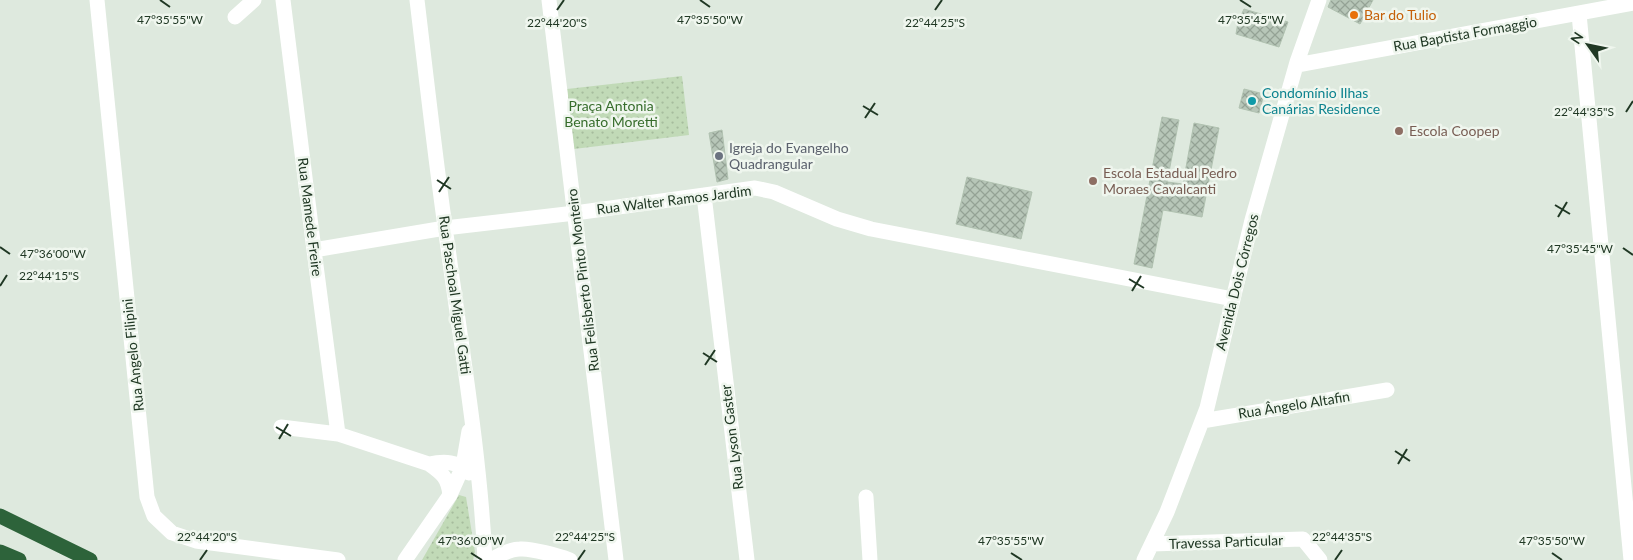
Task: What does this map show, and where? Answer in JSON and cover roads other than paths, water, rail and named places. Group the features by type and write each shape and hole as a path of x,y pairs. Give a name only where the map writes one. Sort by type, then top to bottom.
{"highway":[{"path":"0,516 90,560"},
{"path":"0,552 19,560"}],"street":[{"name":"Rua Angelo Filipini","path":"97,0 148,497 154,516 172,533 196,541 338,560"},
{"path":"235,17 254,0"},
{"name":"Rua Mamede Freire","path":"283,0 338,434"},
{"name":"Rua Paschoal Miguel Gatti","path":"417,0 445,228 472,414 481,498 485,560"},
{"name":"Rua Felisberto Pinto Monteiro","path":"549,0 616,560"},
{"name":"Avenida Dois Córregos","path":"1144,560 1167,512 1207,408 1252,220 1297,65 1319,0"},
{"name":"Rua Baptista Formaggio","path":"1297,65 1633,3"},
{"path":"1578,14 1631,560"},
{"name":"Rua Walter Ramos Jardim","path":"314,250 445,228 575,213 755,188 774,192 837,219 871,229 1233,299"},
{"name":"Rua Lyson Gaster","path":"704,195 747,560"},
{"name":"Rua Ângelo Altafin","path":"1202,421 1387,390"},
{"path":"405,560 450,495 462,466 472,414"},
{"path":"281,427 338,434 429,464 441,473 449,483 450,495"},
{"path":"429,464 440,462 462,466 473,478 481,498"},
{"path":"866,497 870,560"},
{"name":"Travessa Particular","path":"1152,544 1303,539 1320,560"},
{"path":"491,560 503,553 520,549 570,560"}],"place":[{"name":"Bar do Tulio","path":"1354,15"},
{"name":"Condomínio Ilhas Canárias Residence","path":"1252,101"},
{"name":"Escola Coopep","path":"1399,131"},
{"name":"Igreja do Evangelho Quadrangular","path":"719,156"},
{"name":"Escola Estadual Pedro Moraes Cavalcanti","path":"1093,181"}],"park label":[{"name":"Praça Antonia Benato Moretti","path":"611,114"}]}
